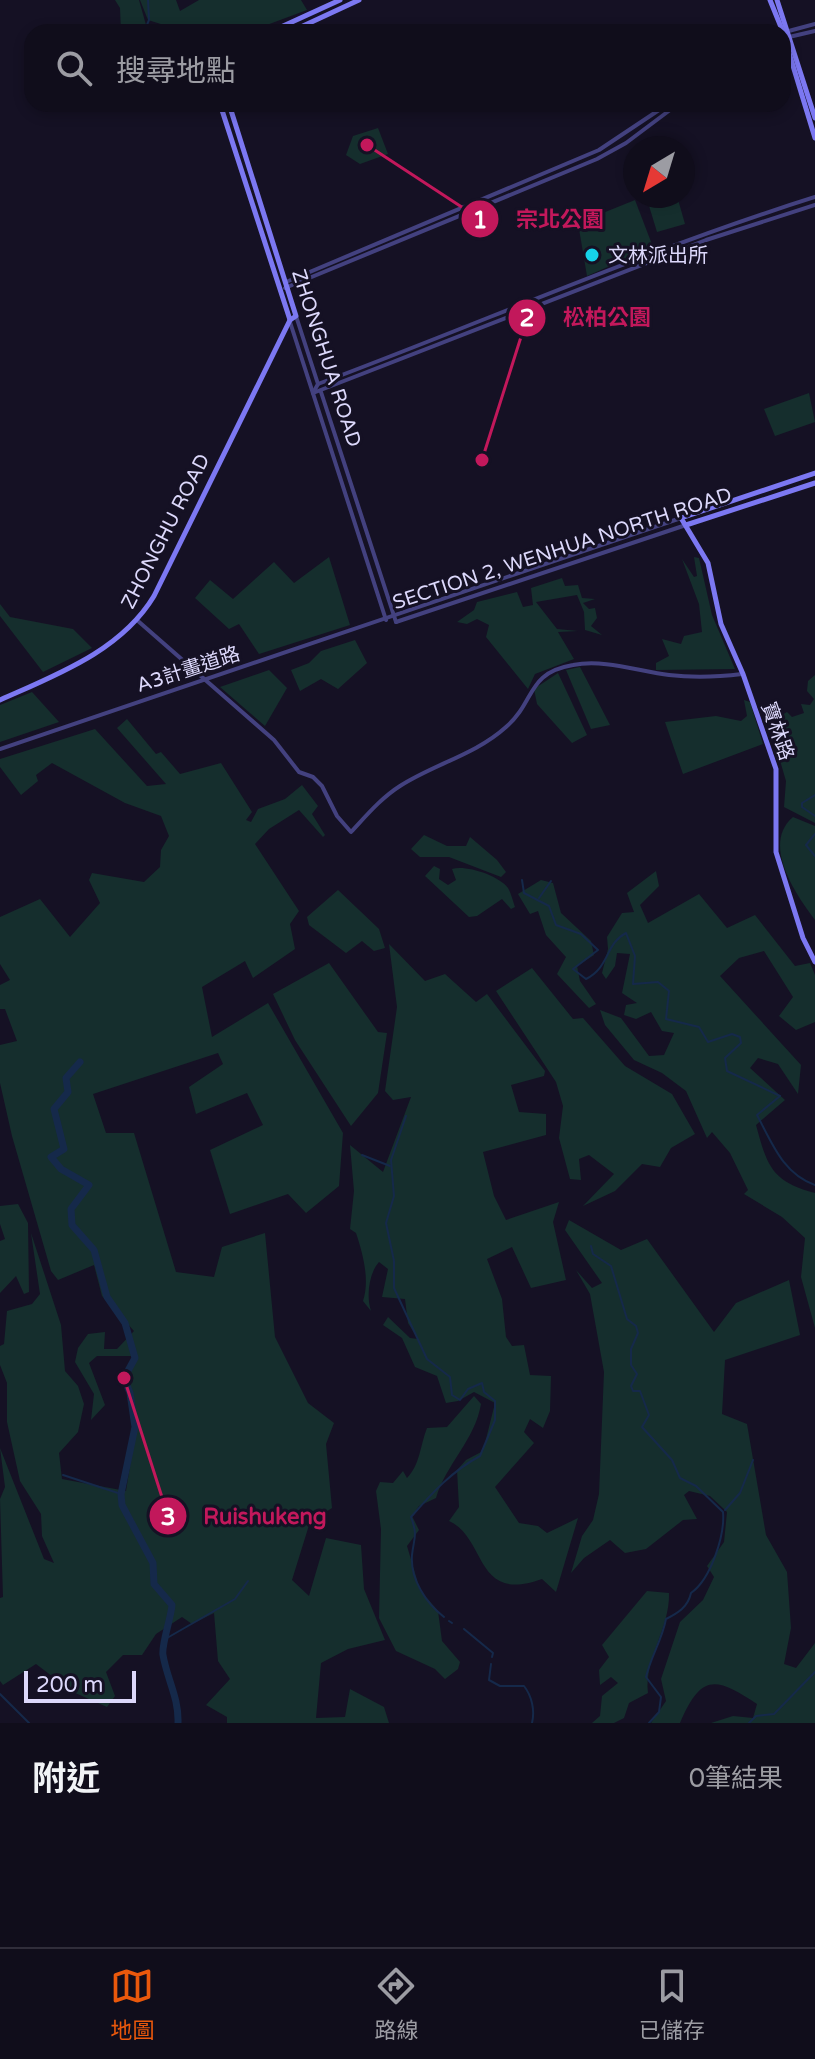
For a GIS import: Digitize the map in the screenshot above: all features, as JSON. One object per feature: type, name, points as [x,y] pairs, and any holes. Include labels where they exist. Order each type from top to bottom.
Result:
[{"type":"main road","points":[[288,24],[340,0]]},
{"type":"main road","points":[[307,24],[359,0]]},
{"type":"main road","points":[[770,0],[781,24]]},
{"type":"main road","points":[[777,0],[783,24]]},
{"type":"main road","points":[[791,49],[815,118]]},
{"type":"main road","points":[[791,53],[815,138]]},
{"type":"main road","name":"ZHONGHUA ROAD","points":[[223,112],[278,289],[293,318]]},
{"type":"main road","name":"ZHONGHUA ROAD","points":[[232,112],[286,285],[293,318]]},
{"type":"main road","name":"ZHONGHU ROAD","points":[[0,700],[105,647],[138,621],[154,596],[293,318]]},
{"type":"main road","name":"SECTION 2, WENHUA NORTH ROAD","points":[[681,518],[815,473]]},
{"type":"main road","name":"SECTION 2, WENHUA NORTH ROAD","points":[[686,525],[815,483]]},
{"type":"main road","name":"寶林路","points":[[681,518],[708,563],[717,613],[743,674],[776,769],[778,798],[774,839],[778,860],[803,938],[815,962]]},
{"type":"street","points":[[791,33],[815,24]]},
{"type":"street","points":[[791,34],[815,31]]},
{"type":"street","points":[[278,289],[599,150],[629,134],[658,112]]},
{"type":"street","points":[[286,285],[597,159],[626,143],[667,112]]},
{"type":"street","points":[[313,393],[318,384],[641,260],[703,232],[815,197]]},
{"type":"street","points":[[313,393],[706,240],[815,205]]},
{"type":"street","name":"ZHONGHUA ROAD","points":[[293,318],[321,392],[396,622]]},
{"type":"street","name":"ZHONGHUA ROAD","points":[[293,318],[313,393],[386,620]]},
{"type":"street","name":"SECTION 2, WENHUA NORTH ROAD","points":[[386,620],[393,613],[681,518]]},
{"type":"street","name":"SECTION 2, WENHUA NORTH ROAD","points":[[386,620],[396,622],[686,525]]},
{"type":"street","name":"A3計畫道路","points":[[0,749],[386,620]]},
{"type":"street","points":[[138,621],[274,740],[299,772],[313,777],[322,786],[337,816],[351,832],[400,786],[447,765],[502,731],[526,707],[537,680],[546,672],[575,664],[619,666],[672,675],[743,674]]},
{"type":"green space","points":[[115,0],[139,0],[146,24],[121,24],[120,8]]},
{"type":"green space","points":[[140,0],[176,0],[180,11],[199,0],[301,0],[307,10],[269,24],[161,24],[148,20]]},
{"type":"green space","points":[[378,128],[388,154],[360,164],[346,155],[353,136]]},
{"type":"green space","points":[[623,205],[623,208],[638,208],[653,247],[587,276],[578,223]]},
{"type":"green space","points":[[650,208],[680,208],[685,224],[657,232]]},
{"type":"green space","points":[[809,393],[815,422],[775,436],[764,409]]},
{"type":"green space","points":[[329,557],[350,625],[259,654],[239,624],[229,629],[195,598],[210,580],[233,599],[274,562],[294,583]]},
{"type":"green space","points":[[694,557],[699,558],[712,615],[735,669],[656,670],[656,663],[669,656],[662,639],[681,644],[684,636],[702,632],[699,604],[682,559],[694,577],[697,576]]},
{"type":"green space","points":[[562,578],[565,586],[578,585],[582,598],[595,599],[583,603],[589,609],[595,608],[597,618],[591,626],[602,635],[585,630],[584,612],[577,595],[536,602],[557,629],[578,631],[558,632],[574,659],[535,674],[528,689],[486,637],[489,625],[477,619],[467,624],[457,622],[474,610],[477,602],[517,592],[523,607],[533,605],[531,588]]},
{"type":"green space","points":[[0,604],[10,617],[73,629],[92,648],[43,672],[0,616]]},
{"type":"green space","points":[[355,640],[367,663],[338,689],[321,679],[300,691],[291,670],[309,663],[321,651]]},
{"type":"green space","points":[[580,667],[610,725],[591,729],[566,670]]},
{"type":"green space","points":[[269,670],[287,688],[265,726],[220,687]]},
{"type":"green space","points":[[558,673],[587,735],[572,743],[537,704],[534,689]]},
{"type":"green space","points":[[815,675],[815,823],[784,807],[786,781],[769,723],[787,712],[792,717],[804,713],[801,704],[810,705],[814,699],[807,691],[808,681]]},
{"type":"green space","points":[[32,692],[59,722],[0,742],[0,705]]},
{"type":"green space","points":[[744,700],[750,702],[763,744],[683,774],[665,722],[716,716],[741,721],[747,716]]},
{"type":"green space","points":[[127,719],[156,754],[161,752],[180,774],[221,763],[252,812],[246,820],[251,822],[258,809],[285,799],[302,785],[318,806],[312,814],[325,835],[323,837],[299,810],[269,829],[255,844],[299,911],[290,924],[295,949],[253,978],[245,961],[202,987],[212,1037],[268,1003],[343,1133],[339,1186],[306,1213],[288,1194],[230,1214],[210,1150],[263,1125],[247,1093],[196,1114],[189,1087],[223,1064],[218,1053],[93,1094],[106,1133],[134,1133],[176,1272],[214,1277],[222,1247],[265,1233],[275,1337],[308,1403],[334,1423],[326,1444],[332,1508],[310,1522],[292,1580],[309,1596],[326,1538],[361,1545],[364,1589],[385,1640],[348,1649],[321,1663],[316,1718],[345,1717],[350,1689],[384,1707],[389,1723],[227,1723],[227,1717],[206,1705],[230,1679],[218,1661],[214,1613],[192,1624],[182,1617],[156,1634],[142,1655],[123,1655],[106,1672],[115,1696],[107,1707],[73,1692],[36,1664],[3,1685],[0,1681],[0,1598],[3,1597],[0,1499],[5,1487],[0,1448],[44,1559],[54,1563],[42,1536],[41,1514],[20,1481],[7,1422],[7,1383],[0,1365],[0,1346],[4,1344],[7,1311],[32,1304],[40,1294],[31,1233],[61,1325],[65,1371],[78,1386],[84,1404],[78,1432],[59,1453],[62,1479],[126,1491],[134,1440],[125,1379],[137,1356],[97,1356],[89,1363],[105,1405],[91,1420],[94,1394],[75,1362],[78,1348],[88,1334],[105,1332],[104,1349],[117,1349],[134,1331],[102,1296],[94,1265],[58,1280],[51,1271],[0,1083],[0,1045],[17,1041],[5,1009],[0,1009],[0,985],[10,980],[0,964],[0,917],[40,899],[70,937],[100,903],[89,880],[92,873],[144,882],[160,867],[161,850],[169,836],[161,816],[125,803],[52,763],[36,775],[38,781],[21,795],[0,767],[0,759],[95,729],[147,786],[166,784],[117,728]]},
{"type":"green space","points":[[793,817],[815,826],[815,920],[791,884],[781,855],[780,841],[784,828]]},
{"type":"green space","points":[[424,835],[447,846],[466,846],[470,837],[506,872],[501,877],[449,857],[420,857],[411,849]]},
{"type":"green space","points":[[434,866],[440,869],[439,879],[448,885],[456,880],[452,869],[465,868],[490,875],[508,888],[515,907],[511,909],[502,899],[477,916],[469,917],[425,876]]},
{"type":"green space","points":[[656,871],[659,886],[640,905],[648,923],[699,894],[727,928],[755,915],[795,966],[810,963],[815,975],[815,1022],[796,1030],[779,1016],[793,997],[764,951],[739,958],[720,976],[801,1065],[798,1094],[778,1064],[758,1058],[750,1068],[785,1100],[756,1125],[768,1162],[789,1184],[815,1193],[815,1328],[801,1277],[805,1238],[782,1217],[744,1194],[748,1190],[730,1153],[712,1132],[707,1138],[686,1091],[662,1073],[634,1060],[605,1025],[600,1010],[621,1018],[649,1056],[664,1055],[674,1033],[662,1031],[651,1012],[636,1019],[624,1015],[626,1005],[637,1003],[622,993],[630,954],[617,953],[615,966],[606,979],[602,973],[608,949],[607,937],[622,913],[634,912],[627,893]]},
{"type":"green space","points":[[541,880],[553,883],[561,913],[591,941],[594,955],[577,966],[580,981],[596,1004],[589,1008],[557,974],[566,957],[546,935],[538,911],[530,914],[518,894]]},
{"type":"green space","points":[[338,890],[379,929],[385,948],[374,951],[362,941],[346,953],[309,925],[307,917]]},
{"type":"green space","points":[[389,944],[425,981],[445,974],[476,1002],[487,994],[545,1071],[544,1076],[511,1085],[519,1112],[546,1114],[546,1135],[483,1152],[494,1196],[506,1220],[559,1202],[553,1222],[566,1280],[531,1288],[512,1247],[487,1259],[502,1299],[506,1337],[512,1346],[524,1345],[530,1375],[551,1376],[550,1411],[543,1428],[530,1419],[524,1432],[534,1443],[495,1487],[519,1523],[538,1526],[547,1533],[578,1518],[556,1592],[542,1579],[520,1584],[504,1583],[493,1576],[461,1529],[449,1521],[459,1507],[457,1470],[466,1460],[483,1451],[495,1403],[474,1392],[458,1401],[446,1403],[437,1376],[415,1367],[402,1338],[383,1325],[388,1317],[410,1338],[418,1339],[408,1323],[405,1299],[382,1297],[388,1269],[379,1262],[369,1285],[371,1311],[363,1301],[365,1267],[356,1233],[350,1229],[354,1191],[350,1145],[383,1172],[411,1097],[393,1100],[385,1091],[397,1007]]},
{"type":"green space","points":[[329,963],[378,1032],[387,1033],[378,1093],[351,1126],[295,1040],[273,994]]},
{"type":"green space","points":[[532,968],[573,1019],[583,1018],[625,1066],[672,1094],[695,1134],[671,1148],[660,1167],[642,1164],[615,1191],[583,1206],[614,1174],[589,1155],[579,1159],[581,1180],[570,1179],[559,1138],[563,1106],[556,1082],[496,991]]},
{"type":"green space","points":[[18,1204],[28,1223],[29,1292],[24,1294],[16,1276],[0,1293],[0,1241],[5,1239],[0,1224],[0,1206]]},
{"type":"green space","points":[[569,1220],[621,1250],[647,1239],[714,1332],[736,1303],[789,1280],[800,1335],[725,1360],[722,1414],[747,1424],[766,1535],[787,1572],[791,1628],[784,1664],[796,1668],[815,1643],[815,1723],[711,1723],[733,1716],[753,1718],[757,1704],[730,1688],[711,1685],[695,1695],[680,1723],[651,1723],[666,1701],[661,1679],[680,1622],[703,1600],[714,1577],[707,1566],[724,1542],[727,1512],[710,1496],[689,1491],[684,1495],[697,1519],[683,1520],[646,1549],[625,1553],[610,1540],[584,1558],[571,1573],[582,1536],[593,1520],[599,1494],[604,1372],[590,1294],[576,1270],[592,1288],[602,1283],[565,1230]]},
{"type":"green space","points":[[474,1396],[481,1404],[473,1429],[446,1474],[436,1498],[419,1506],[412,1516],[419,1530],[407,1546],[420,1590],[438,1611],[442,1641],[460,1662],[458,1669],[445,1679],[435,1669],[396,1651],[379,1618],[381,1529],[376,1491],[380,1482],[393,1483],[403,1471],[407,1478],[417,1461],[427,1428],[447,1427]]},
{"type":"green space","points":[[647,1591],[669,1593],[666,1619],[650,1668],[648,1693],[629,1703],[624,1718],[614,1723],[592,1723],[600,1716],[602,1696],[618,1683],[611,1677],[600,1685],[599,1670],[609,1657],[602,1645]]},
{"type":"waterway","points":[[147,24],[148,0]]},
{"type":"waterway","points":[[815,795],[802,803],[802,807],[815,816]]},
{"type":"waterway","points":[[815,834],[806,845],[815,856]]},
{"type":"waterway","points":[[522,880],[524,893],[549,906],[556,925],[581,934],[598,950],[573,969],[586,979],[594,974],[614,943],[626,933],[635,956],[633,984],[658,982],[669,991],[666,1019],[699,1027],[708,1042],[732,1034],[740,1037],[741,1043],[725,1058],[727,1071],[780,1096],[757,1115],[787,1165],[815,1185]]},
{"type":"waterway","points":[[539,898],[551,881]]},
{"type":"waterway","points":[[80,1062],[66,1078],[68,1092],[54,1109],[64,1149],[51,1157],[61,1169],[89,1185],[71,1209],[72,1225],[94,1250],[107,1297],[125,1323],[135,1358],[124,1378],[130,1393],[135,1427],[121,1494],[122,1505],[153,1563],[154,1584],[172,1605],[163,1651],[177,1705],[178,1723]]},
{"type":"waterway","points":[[406,1116],[391,1160],[394,1196],[386,1223],[394,1261],[394,1288],[427,1359],[450,1377],[452,1395],[460,1400],[468,1389],[482,1383],[484,1392],[495,1401],[495,1420],[480,1456],[451,1476],[411,1517],[415,1533],[412,1564],[416,1581],[425,1598],[444,1617]]},
{"type":"waterway","points":[[362,1155],[390,1166]]},
{"type":"waterway","points":[[591,1246],[593,1254],[611,1266],[627,1319],[636,1326],[638,1333],[631,1349],[631,1365],[637,1374],[631,1386],[633,1391],[640,1391],[649,1415],[642,1427],[672,1460],[680,1478],[696,1486],[723,1512],[719,1544],[705,1578],[691,1593],[685,1606],[666,1619],[646,1677],[661,1697],[659,1712],[649,1723]]},
{"type":"waterway","points":[[725,1510],[740,1493],[753,1460]]},
{"type":"waterway","points":[[63,1475],[121,1494]]},
{"type":"waterway","points":[[167,1638],[235,1599],[248,1581]]},
{"type":"waterway","points":[[464,1629],[493,1653],[492,1657]]},
{"type":"waterway","points":[[491,1664],[489,1680],[500,1686],[524,1686],[527,1690],[532,1704],[532,1723]]},
{"type":"waterway","points":[[749,1723],[756,1716],[774,1714],[815,1672]]},
{"type":"waterway","points":[[0,1694],[29,1723]]},
{"type":"place","name":"宗北公園","points":[[367,145]]},
{"type":"place","name":"文林派出所","points":[[592,255]]},
{"type":"place","name":"松柏公園","points":[[482,460]]},
{"type":"place","name":"Ruishukeng","points":[[124,1378]]}]
